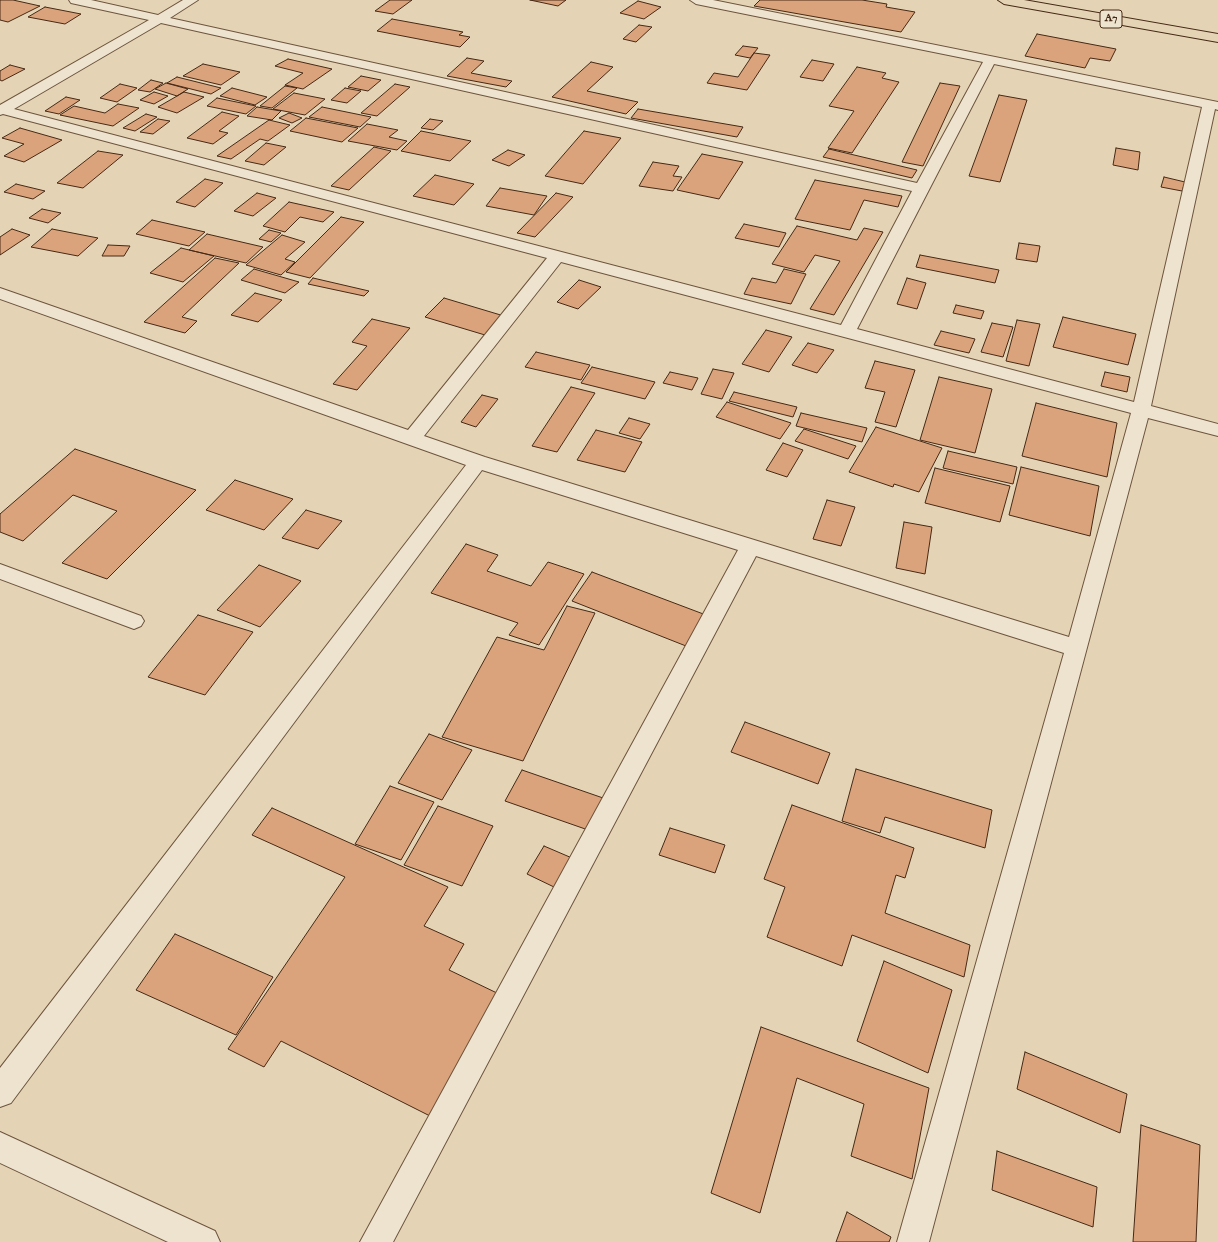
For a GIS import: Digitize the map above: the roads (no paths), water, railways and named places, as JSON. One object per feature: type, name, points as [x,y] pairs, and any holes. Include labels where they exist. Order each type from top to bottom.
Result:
[{"type":"highway","name":"A7","points":[[1004,0],[1218,38]]},
{"type":"street","points":[[75,0],[921,188]]},
{"type":"street","points":[[2,110],[192,0]]},
{"type":"street","points":[[696,0],[1213,105],[1141,410],[913,1242]]},
{"type":"street","points":[[846,332],[990,60]]},
{"type":"street","points":[[2,110],[1218,430]]},
{"type":"street","points":[[411,439],[557,257]]},
{"type":"street","points":[[0,293],[478,462],[1077,648]]},
{"type":"street","points":[[0,1092],[478,462]]},
{"type":"street","points":[[376,1242],[750,547]]},
{"type":"street","points":[[0,1147],[204,1242]]},
{"type":"lane","points":[[1,572],[134,621]]}]
